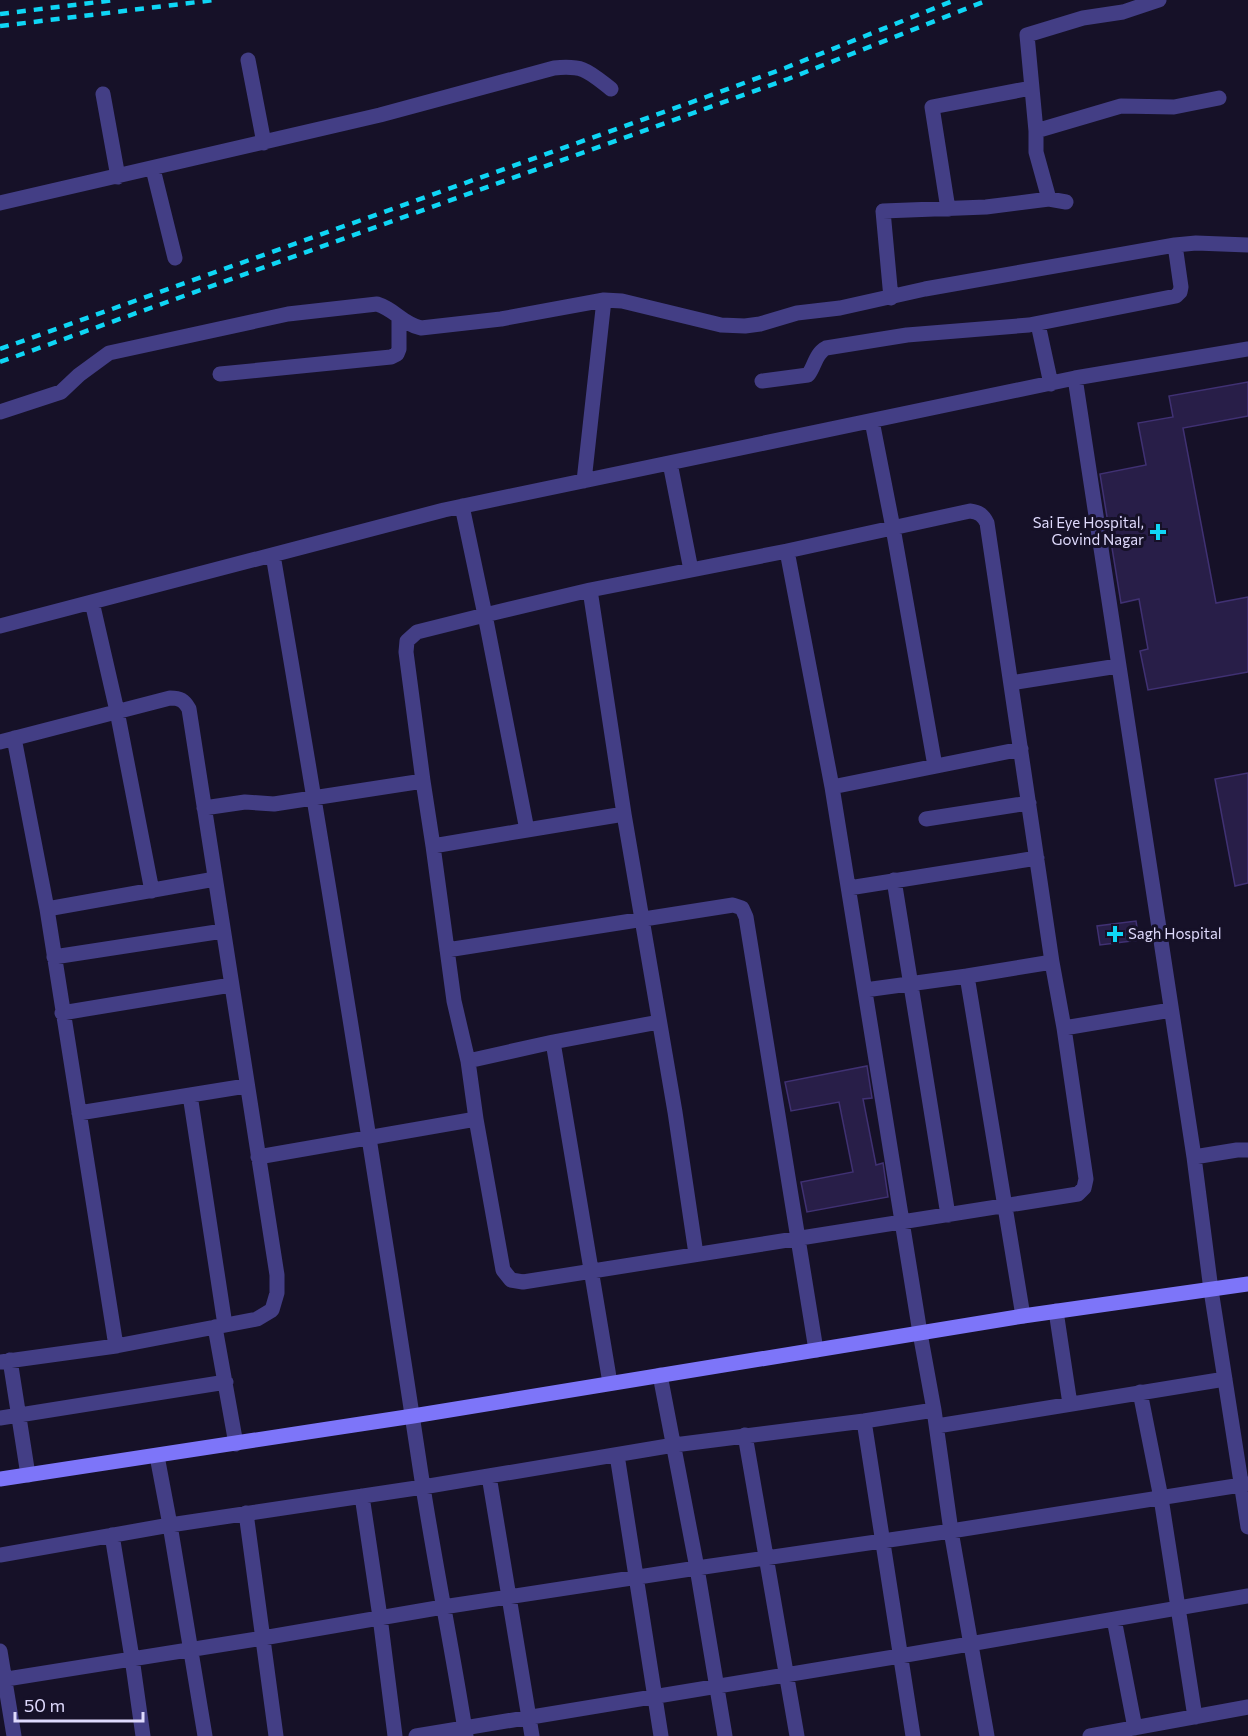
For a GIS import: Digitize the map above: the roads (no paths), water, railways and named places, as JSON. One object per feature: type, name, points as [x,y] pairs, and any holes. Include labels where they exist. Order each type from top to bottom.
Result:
[{"type":"street","points":[[1049,199],[1036,152],[1027,35],[1083,18],[1123,12],[1159,0]]},
{"type":"street","points":[[248,60],[264,143]]},
{"type":"street","points":[[0,203],[380,116],[554,68],[571,66],[586,69],[610,89]]},
{"type":"street","points":[[948,209],[932,107],[1031,88]]},
{"type":"street","points":[[103,94],[118,177]]},
{"type":"street","points":[[1036,131],[1121,106],[1174,106],[1219,98]]},
{"type":"street","points":[[153,169],[175,258]]},
{"type":"street","points":[[891,298],[883,211],[986,207],[1049,199],[1066,202]]},
{"type":"street","points":[[0,412],[61,392],[78,375],[109,353],[288,314],[377,304],[387,307],[409,325],[421,328],[501,319],[604,300],[622,301],[732,327],[760,324],[797,313],[840,308],[925,289],[1175,245],[1196,243],[1248,245]]},
{"type":"street","points":[[762,381],[808,375],[820,351],[826,348],[907,335],[1038,324],[1176,296],[1181,287],[1175,245]]},
{"type":"street","points":[[584,481],[604,300]]},
{"type":"street","points":[[220,374],[391,357],[397,354],[399,349],[399,318]]},
{"type":"street","points":[[1038,324],[1051,384]]},
{"type":"street","points":[[0,626],[462,506],[1075,378],[1248,349]]},
{"type":"street","points":[[1075,378],[1194,1157],[1211,1290],[1245,1485],[1248,1527]]},
{"type":"street","points":[[872,422],[893,528],[934,766]]},
{"type":"street","points":[[670,463],[691,570]]},
{"type":"street","points":[[462,506],[486,615],[527,830]]},
{"type":"street","points":[[970,511],[978,512],[987,523],[1052,962],[1064,1028],[1086,1179],[1084,1188],[1078,1194],[1005,1206],[523,1282],[512,1280],[503,1270],[468,1061],[454,1001],[406,652],[407,641],[417,632],[590,590],[787,551],[970,511]]},
{"type":"street","points":[[787,551],[832,787],[937,1426],[951,1531],[987,1736]]},
{"type":"street","points":[[273,555],[315,799],[423,1487],[465,1732]]},
{"type":"street","points":[[590,590],[696,1254]]},
{"type":"street","points":[[92,602],[117,711],[152,891]]},
{"type":"street","points":[[1011,683],[1118,666]]},
{"type":"street","points":[[28,1475],[19,1415],[5,1361],[116,1346],[257,1319],[272,1310],[278,1293],[189,709],[185,702],[178,698],[117,711],[7,740],[47,909],[116,1346]]},
{"type":"street","points":[[832,787],[1021,749]]},
{"type":"street","points":[[204,808],[245,802],[274,804],[315,799],[423,781]]},
{"type":"street","points":[[926,819],[1029,802]]},
{"type":"street","points":[[433,846],[624,814]]},
{"type":"street","points":[[849,888],[1037,858]]},
{"type":"street","points":[[47,909],[215,879]]},
{"type":"street","points":[[894,880],[948,1215]]},
{"type":"street","points":[[447,950],[642,918],[733,905],[741,908],[746,917],[816,1350]]},
{"type":"street","points":[[54,957],[223,932]]},
{"type":"street","points":[[865,990],[1052,962]]},
{"type":"street","points":[[967,976],[1023,1316]]},
{"type":"street","points":[[62,1013],[231,985]]},
{"type":"street","points":[[1064,1028],[1171,1010]]},
{"type":"street","points":[[468,1061],[659,1022]]},
{"type":"street","points":[[553,1042],[610,1383]]},
{"type":"street","points":[[79,1113],[246,1086]]},
{"type":"street","points":[[190,1095],[226,1382],[236,1444]]},
{"type":"street","points":[[258,1157],[476,1119]]},
{"type":"street","points":[[1194,1157],[1248,1150]]},
{"type":"street","points":[[0,1479],[413,1416],[1023,1316],[1248,1284]]},
{"type":"street","points":[[1056,1311],[1070,1404]]},
{"type":"street","points":[[660,1375],[697,1568],[725,1736]]},
{"type":"street","points":[[937,1426],[1225,1379]]},
{"type":"street","points":[[0,1418],[226,1382]]},
{"type":"street","points":[[1140,1392],[1161,1498],[1196,1717]]},
{"type":"street","points":[[0,1555],[170,1524],[423,1487],[674,1445],[934,1410]]},
{"type":"street","points":[[864,1421],[913,1736]]},
{"type":"street","points":[[745,1435],[797,1736]]},
{"type":"street","points":[[617,1455],[661,1736]]},
{"type":"street","points":[[157,1456],[205,1736]]},
{"type":"street","points":[[489,1476],[532,1736]]},
{"type":"street","points":[[2,1679],[443,1607],[1245,1485]]},
{"type":"street","points":[[362,1496],[395,1736]]},
{"type":"street","points":[[246,1513],[276,1736]]},
{"type":"street","points":[[112,1534],[143,1736]]},
{"type":"street","points":[[416,1736],[465,1732],[530,1718],[1248,1596]]},
{"type":"street","points":[[1114,1619],[1135,1728]]},
{"type":"street","points":[[0,1651],[2,1679],[14,1736]]},
{"type":"street","points":[[1090,1736],[1248,1707]]},
{"type":"railway","points":[[0,14],[115,0]]},
{"type":"railway","points":[[0,26],[214,0]]},
{"type":"railway","points":[[0,349],[706,97],[955,0]]},
{"type":"railway","points":[[0,362],[788,79],[988,0]]},
{"type":"place","name":"Sai Eye Hospital, Govind Nagar","points":[[1158,532]]},
{"type":"place","name":"Sagh Hospital","points":[[1115,934]]}]
